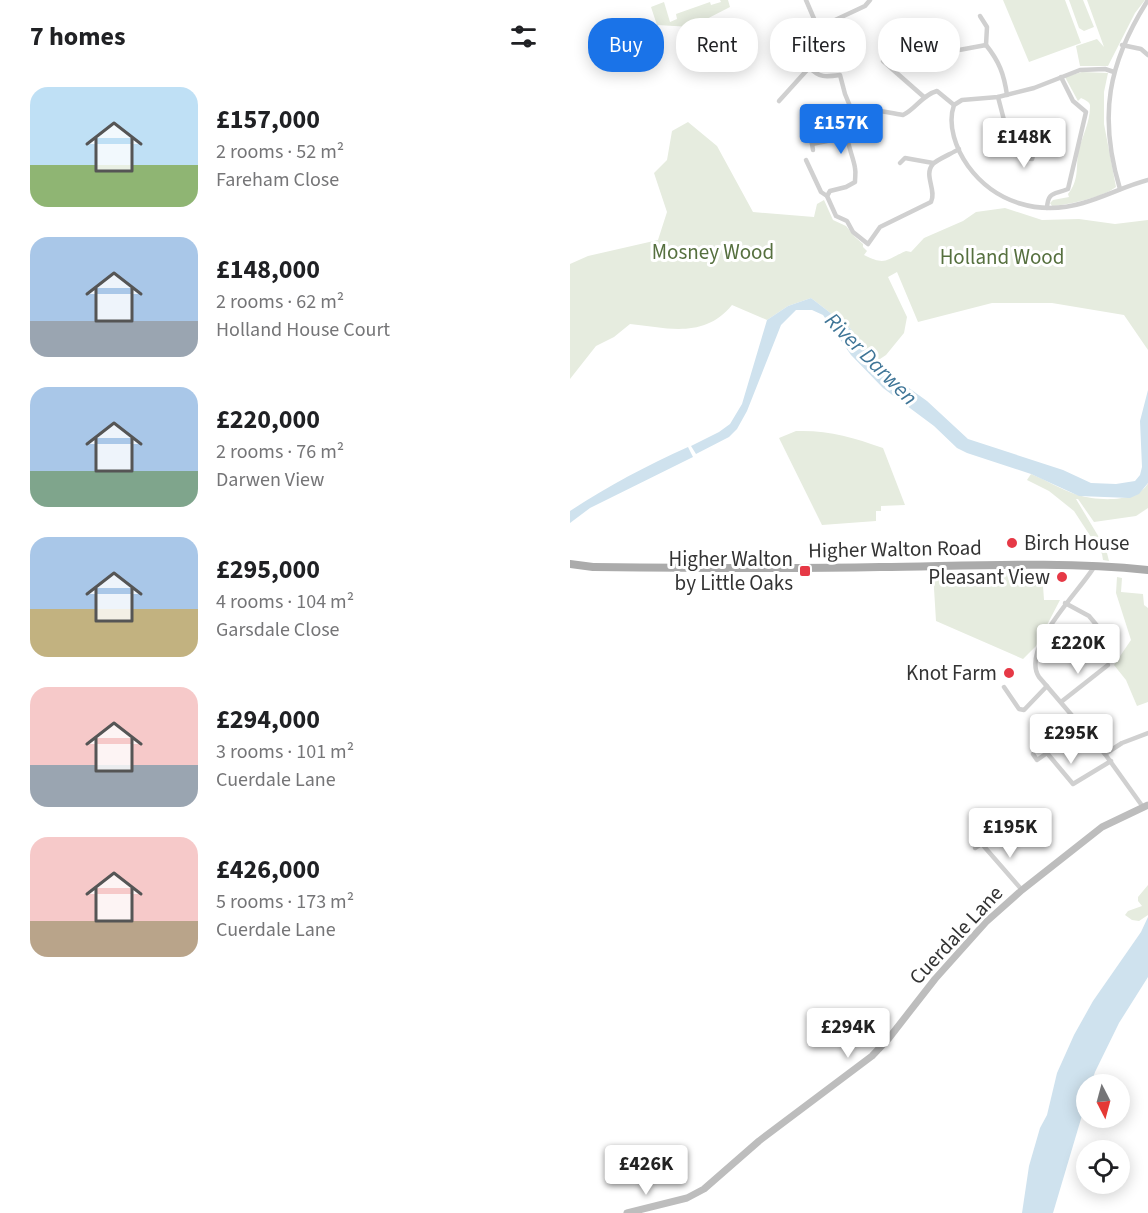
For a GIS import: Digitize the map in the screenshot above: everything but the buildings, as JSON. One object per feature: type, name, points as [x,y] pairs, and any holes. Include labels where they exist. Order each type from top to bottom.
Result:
[{"type":"main road","name":"Higher Walton Road","points":[[570,564],[593,567],[1094,567],[1148,570]]},
{"type":"main road","name":"Cuerdale Lane","points":[[627,1213],[687,1198],[704,1189],[759,1141],[850,1073],[889,1038],[935,979],[986,922],[1022,890],[1101,827],[1145,806]]},
{"type":"street","points":[[806,0],[814,18]]},
{"type":"street","points":[[839,18],[865,6],[870,0]]},
{"type":"street","points":[[1120,189],[1114,167],[1108,124],[1114,72],[1122,45],[1148,0]]},
{"type":"street","points":[[980,16],[987,27],[986,45],[997,58],[1002,69],[1007,95]]},
{"type":"street","points":[[960,50],[986,45]]},
{"type":"street","points":[[1122,45],[1141,49],[1148,55]]},
{"type":"street","points":[[954,105],[962,100],[998,97],[1034,88],[1085,69],[1105,69],[1114,72]]},
{"type":"street","points":[[779,101],[805,72]]},
{"type":"street","points":[[814,72],[822,77],[840,75],[844,94],[852,111]]},
{"type":"street","points":[[896,72],[924,97]]},
{"type":"street","points":[[1047,208],[1048,199],[1053,193],[1068,189],[1086,112],[1073,101],[1060,77]]},
{"type":"street","points":[[827,196],[830,191],[846,188],[855,182],[856,170],[847,137],[846,119],[852,111],[861,109],[903,115],[924,97],[937,91],[954,105]]},
{"type":"street","points":[[998,97],[1004,120],[1002,135],[1037,142],[1032,159],[1022,157],[1024,140]]},
{"type":"street","points":[[954,105],[952,124],[958,149],[974,174],[999,195],[1028,206],[1062,208],[1084,203],[1148,180]]},
{"type":"street","points":[[813,150],[812,141],[847,137]]},
{"type":"street","points":[[806,160],[821,192],[827,196],[836,216],[847,221],[853,232],[867,244],[880,227],[931,202],[933,191],[929,173],[933,163],[958,149]]},
{"type":"street","points":[[900,163],[905,158],[933,163]]},
{"type":"street","points":[[1094,567],[1057,614],[1034,659],[1035,672],[1111,761],[1145,806]]},
{"type":"street","points":[[1065,603],[1089,616],[1104,634]]},
{"type":"street","points":[[1092,634],[1099,628]]},
{"type":"street","points":[[1061,702],[1108,665]]},
{"type":"street","points":[[1004,687],[1019,709],[1024,710],[1047,686]]},
{"type":"street","points":[[1105,754],[1122,743],[1148,733]]},
{"type":"street","points":[[1033,754],[1037,760],[1047,753],[1073,784],[1111,761]]},
{"type":"street","points":[[975,848],[992,837]]},
{"type":"street","points":[[981,843],[1022,890]]},
{"type":"green space","points":[[720,0],[728,0],[730,7],[709,18],[677,18],[676,14],[710,2],[711,5],[721,2]]},
{"type":"green space","points":[[1003,0],[1065,0],[1081,43],[1029,62]]},
{"type":"green space","points":[[1069,0],[1083,0],[1094,27],[1084,31],[1079,28]]},
{"type":"green space","points":[[1087,0],[1145,0],[1135,13],[1108,66],[1080,66],[1076,46],[1097,39],[1104,47]]},
{"type":"green space","points":[[664,2],[670,22],[676,19],[676,26],[664,25],[664,18],[655,18],[651,7]]},
{"type":"green space","points":[[1082,72],[1108,73],[1104,92],[1104,124],[1116,187],[1085,200],[1052,206],[1050,203],[1053,200],[1069,197],[1068,194],[1075,179],[1078,153],[1089,119],[1090,104],[1081,98],[1078,101],[1065,77]]},
{"type":"green space","name":"Mosney Wood","points":[[688,122],[717,146],[753,212],[814,217],[817,204],[824,200],[833,220],[846,226],[863,244],[867,251],[864,255],[881,261],[906,251],[911,252],[924,238],[963,221],[976,212],[1005,208],[1042,220],[1079,219],[1115,224],[1148,220],[1148,350],[1124,315],[1052,303],[992,303],[918,322],[897,272],[888,277],[907,317],[904,333],[886,355],[874,363],[850,328],[811,298],[788,306],[767,320],[732,305],[710,323],[697,327],[672,329],[630,324],[614,337],[596,346],[570,379],[570,264],[588,256],[658,240],[667,212],[654,173],[667,160],[672,131]]},
{"type":"green space","points":[[796,431],[840,435],[883,448],[905,505],[881,506],[881,511],[876,511],[876,521],[822,525],[779,438]]},
{"type":"green space","points":[[1031,474],[1072,493],[1106,499],[1136,494],[1148,483],[1148,508],[1136,516],[1094,522],[1076,499],[1106,549],[1109,561],[1103,560],[1102,554],[1074,511],[1049,491],[1027,480]]},
{"type":"green space","points":[[1042,571],[1044,600],[1060,600],[1036,646],[1023,659],[936,621],[933,572]]},
{"type":"green space","points":[[1117,577],[1122,578],[1121,592],[1143,594],[1144,605],[1148,608],[1148,702],[1137,706],[1126,680],[1114,665],[1131,640],[1116,593]]},
{"type":"green space","points":[[1148,885],[1148,915],[1139,921],[1132,920],[1125,915],[1128,911],[1142,906],[1138,897]]},
{"type":"water","name":"River Darwen","points":[[811,298],[850,328],[874,363],[927,401],[968,439],[1063,470],[1091,483],[1116,484],[1135,481],[1140,475],[1142,467],[1140,421],[1148,390],[1148,483],[1139,494],[1130,498],[1079,496],[1031,474],[957,448],[934,426],[883,388],[851,355],[823,315],[812,310],[796,310],[781,325],[747,411],[737,429],[729,437],[696,454],[691,446],[730,424],[742,404],[767,320],[788,306]]},
{"type":"water","points":[[688,447],[693,457],[590,508],[570,523],[570,511],[657,461]]},
{"type":"water","points":[[1148,917],[1148,977],[1119,1023],[1094,1074],[1076,1074],[1076,1128],[1078,1128],[1053,1213],[1022,1213],[1029,1166],[1040,1128],[1047,1115],[1057,1073],[1093,1001],[1141,932]]},
{"type":"place","name":"Birch House","points":[[1012,543]]},
{"type":"place","name":"Higher Walton by Little Oaks","points":[[805,571]]},
{"type":"place","name":"Pleasant View","points":[[1062,577]]},
{"type":"place","name":"Knot Farm","points":[[1009,673]]},
{"type":"park label","name":"Holland Wood","points":[[1002,257]]}]
